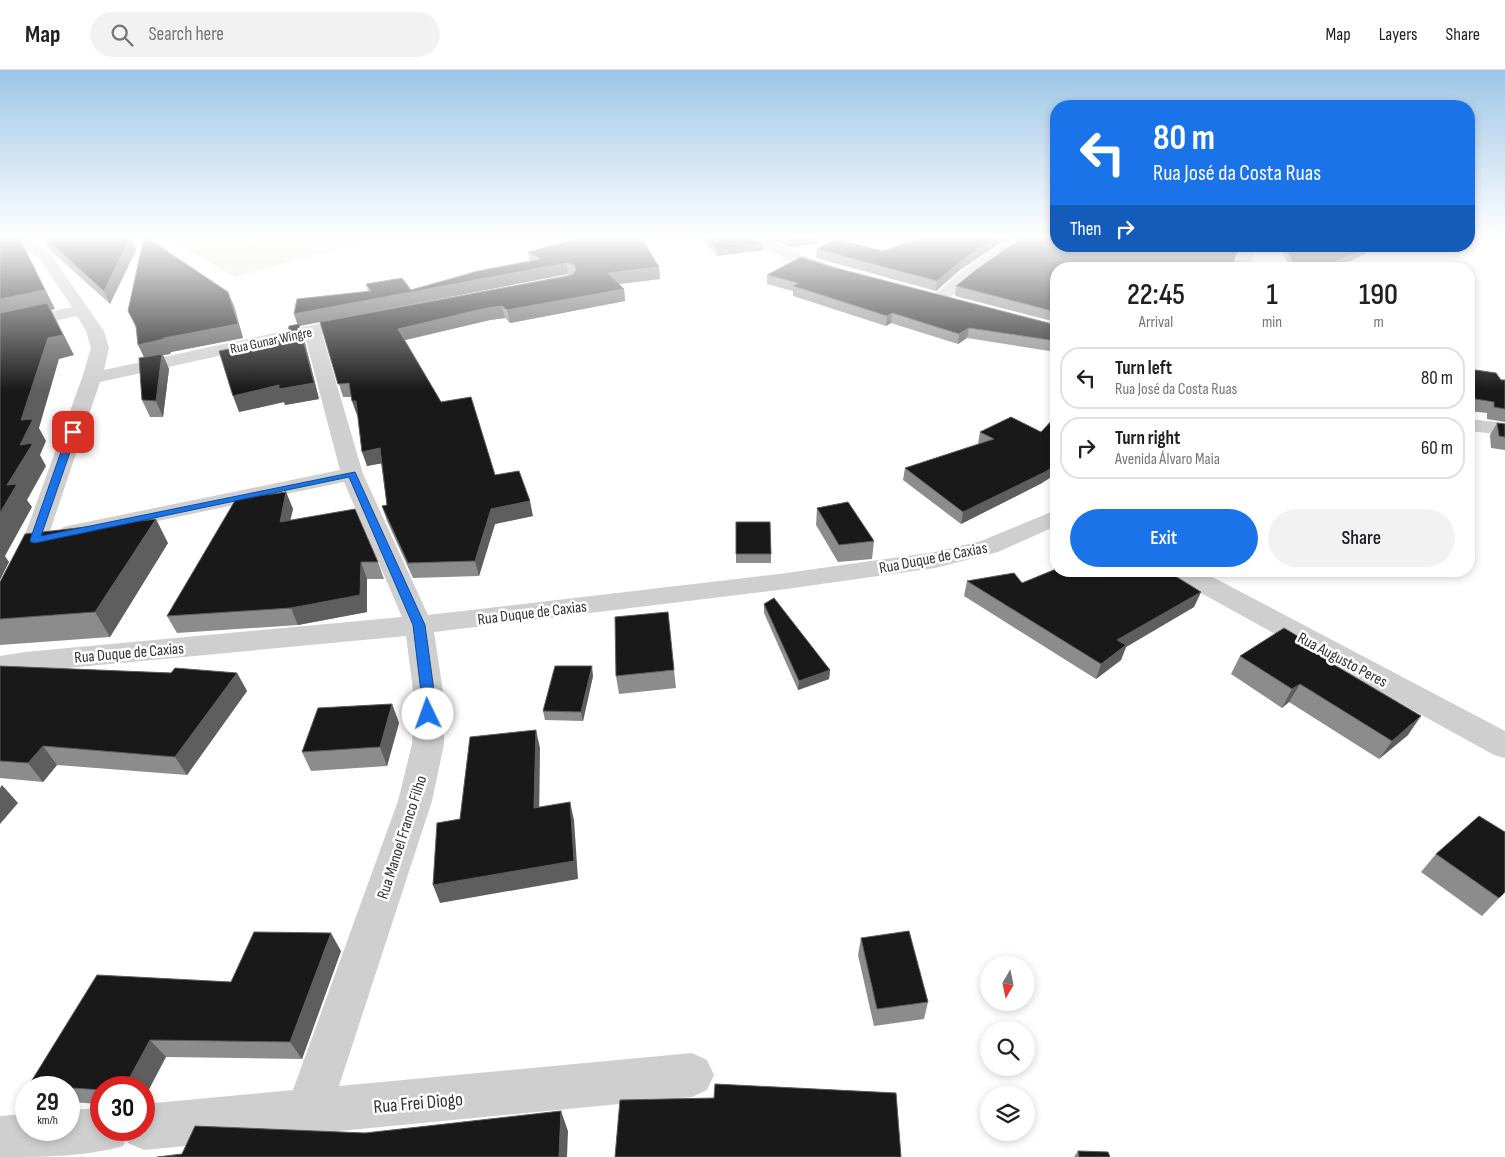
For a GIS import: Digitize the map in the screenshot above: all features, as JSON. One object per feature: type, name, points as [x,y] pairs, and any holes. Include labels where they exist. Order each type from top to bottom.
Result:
[{"type":"street","points":[[0,611],[35,540],[92,378],[100,348],[94,331],[67,288]]},
{"type":"street","points":[[940,298],[952,288]]},
{"type":"street","points":[[921,294],[958,303]]},
{"type":"street","points":[[0,328],[82,310]]},
{"type":"street","name":"Rua Gunar Wingre","points":[[92,378],[340,325]]},
{"type":"street","name":"Rua Manoel Franco Filho","points":[[308,1112],[418,791],[428,744],[429,707],[419,625],[352,474],[312,330]]},
{"type":"street","points":[[1475,426],[1505,429]]},
{"type":"street","points":[[35,540],[352,474]]},
{"type":"street","name":"Rua Duque de Caxias","points":[[0,666],[25,662],[419,625],[779,582],[935,560],[989,547],[1050,520]]},
{"type":"street","name":"Rua Augusto Peres","points":[[1192,577],[1505,746]]},
{"type":"street","name":"Rua Frei Diogo","points":[[155,1126],[692,1075]]},
{"type":"street","points":[[0,1139],[90,1131]]},
{"type":"building","points":[[0,288],[44,288],[45,290],[0,299]]},
{"type":"building","points":[[133,288],[222,288],[228,292],[238,324],[164,338],[138,345],[136,326],[128,311]]},
{"type":"building","points":[[369,288],[409,288],[411,290],[434,288],[294,314],[297,299],[371,291]]},
{"type":"building","points":[[504,288],[624,289],[507,310],[502,306],[487,308],[398,329],[441,402],[471,397],[495,475],[519,471],[530,501],[491,509],[475,561],[408,563],[382,506],[387,505],[380,448],[362,452],[356,401],[352,401],[349,383],[338,384],[320,322]]},
{"type":"building","points":[[798,288],[912,288],[1050,323],[1050,340],[969,328],[959,334],[892,313],[887,316]]},
{"type":"building","points":[[963,288],[1050,288],[1050,310]]},
{"type":"building","points":[[47,303],[63,335],[48,338],[21,420],[33,419],[20,445],[33,443],[7,485],[17,484],[0,513],[0,313]]},
{"type":"building","points":[[299,324],[314,383],[279,389],[279,385],[233,396],[219,351],[287,337],[289,326]]},
{"type":"building","points":[[162,354],[156,401],[142,400],[139,358]]},
{"type":"building","points":[[1475,370],[1496,373],[1501,380],[1505,380],[1505,409],[1494,407],[1494,402],[1475,399]]},
{"type":"building","points":[[1011,417],[1041,432],[1050,422],[1050,469],[963,512],[905,468],[994,439],[980,432]]},
{"type":"building","points":[[1497,423],[1505,424],[1505,437],[1499,436]]},
{"type":"building","points":[[286,492],[280,522],[355,509],[378,562],[361,562],[360,595],[291,608],[167,616],[236,499]]},
{"type":"building","points":[[848,502],[874,541],[839,545],[817,508]]},
{"type":"building","points":[[156,519],[95,612],[0,619],[0,582],[25,534]]},
{"type":"building","points":[[736,522],[770,522],[771,554],[736,554]]},
{"type":"building","points":[[1050,571],[1050,577],[1177,577],[1201,592],[1117,640],[1126,645],[1101,664],[967,581],[1014,573],[1022,583]]},
{"type":"building","points":[[774,598],[830,670],[799,681],[764,604]]},
{"type":"building","points":[[668,612],[674,670],[616,676],[615,617]]},
{"type":"building","points":[[1284,628],[1337,660],[1331,663],[1421,716],[1392,741],[1300,684],[1292,689],[1240,656]]},
{"type":"building","points":[[0,666],[171,673],[175,668],[237,673],[175,757],[43,746],[28,763],[0,761]]},
{"type":"building","points":[[555,666],[592,666],[581,712],[543,711]]},
{"type":"building","points":[[392,704],[380,747],[302,752],[318,708]]},
{"type":"building","points":[[536,730],[534,808],[570,802],[574,861],[433,885],[437,823],[460,819],[470,737]]},
{"type":"building","points":[[1479,816],[1505,832],[1505,892],[1499,898],[1436,854]]},
{"type":"building","points":[[909,931],[928,1002],[877,1009],[861,938]]},
{"type":"building","points":[[254,932],[331,933],[290,1042],[150,1040],[130,1076],[90,1076],[90,1089],[80,1089],[80,1076],[35,1076],[97,975],[231,982]]},
{"type":"building","points":[[715,1084],[896,1093],[901,1157],[615,1157],[620,1100],[714,1098]]},
{"type":"building","points":[[561,1111],[559,1157],[157,1157],[182,1154],[195,1126],[365,1133]]},
{"type":"building","points":[[1078,1151],[1108,1152],[1110,1157],[1079,1157]]},
{"type":"route","points":[[73,432],[35,540],[352,474],[419,625],[429,698],[428,714]]}]
